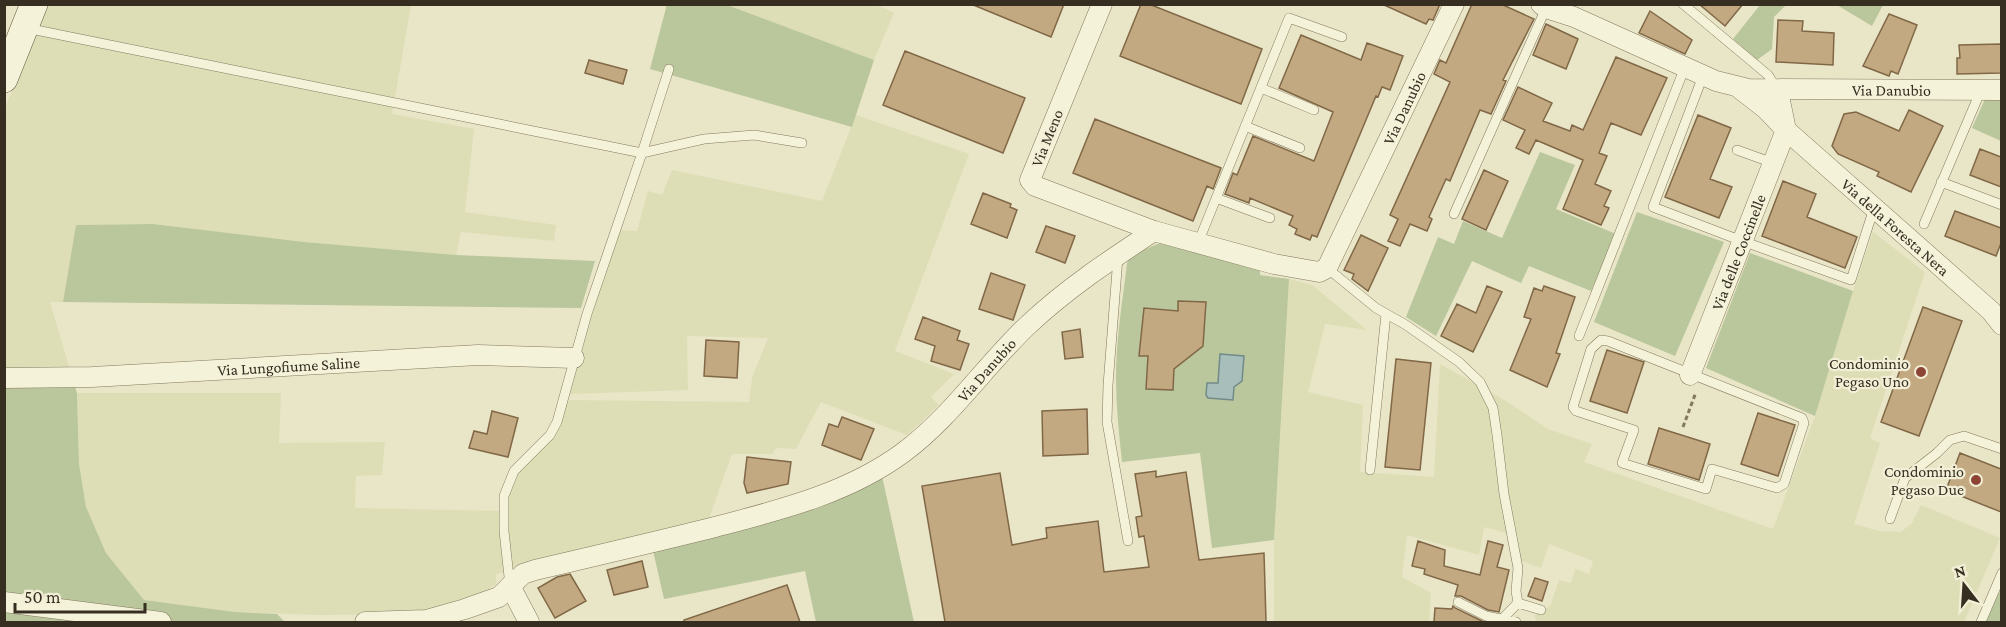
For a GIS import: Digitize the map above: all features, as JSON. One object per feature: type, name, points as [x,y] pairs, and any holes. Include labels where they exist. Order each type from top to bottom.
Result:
[{"type":"street","name":"Via Meno","points":[[1102,4],[1030,180],[1035,186],[1154,231]]},
{"type":"street","name":"Via Danubio","points":[[1327,268],[1454,4]]},
{"type":"street","name":"Via Danubio","points":[[1543,6],[1574,17],[1703,76],[1737,87],[1778,91],[2001,90]]},
{"type":"street","points":[[4,79],[29,16]]},
{"type":"street","name":"Via della Foresta Nera","points":[[1737,87],[1766,109],[1786,130],[1991,311],[2001,325]]},
{"type":"street","points":[[1778,91],[1786,130]]},
{"type":"street","name":"Via delle Coccinelle","points":[[1695,377],[1743,241],[1786,130]]},
{"type":"street","points":[[1154,231],[1274,264],[1319,272],[1327,268]]},
{"type":"street","name":"Via Danubio","points":[[365,622],[426,621],[499,597],[523,574],[535,570],[757,516],[824,495],[870,474],[904,452],[946,413],[1027,326],[1081,280],[1154,231]]},
{"type":"street","name":"Via Lungofiume Saline","points":[[4,378],[92,377],[478,355],[574,358]]},
{"type":"street","points":[[510,586],[530,622]]},
{"type":"street","points":[[4,603],[161,622]]},
{"type":"lane","name":"Via Danubio","points":[[1454,214],[1543,6]]},
{"type":"lane","points":[[1688,6],[1768,75],[1778,91]]},
{"type":"lane","points":[[29,16],[642,153],[704,139],[754,135],[801,143]]},
{"type":"lane","points":[[1198,243],[1290,18],[1342,38]]},
{"type":"lane","points":[[1579,336],[1685,68]]},
{"type":"lane","points":[[510,586],[504,531],[504,496],[514,471],[550,435],[557,422],[587,314],[669,69]]},
{"type":"lane","points":[[1703,76],[1653,207],[1851,280],[1874,208]]},
{"type":"lane","points":[[1261,88],[1314,110]]},
{"type":"lane","points":[[1923,224],[1981,90]]},
{"type":"lane","points":[[1245,126],[1300,148]]},
{"type":"lane","points":[[1737,150],[1773,163]]},
{"type":"lane","points":[[1941,182],[2001,205]]},
{"type":"lane","points":[[1216,198],[1270,218]]},
{"type":"lane","points":[[1119,254],[1107,422],[1128,541]]},
{"type":"lane","points":[[1327,268],[1376,308],[1406,325],[1463,366],[1480,382],[1492,408],[1518,568],[1516,591],[1518,603]]},
{"type":"lane","points":[[1370,470],[1386,314]]},
{"type":"lane","points":[[1601,340],[1695,377],[1802,418],[1804,423],[1784,484],[1778,488],[1712,469],[1706,489],[1622,463],[1634,430],[1576,411],[1573,407],[1590,349],[1601,340]]},
{"type":"lane","points":[[1890,519],[1905,478],[1950,440],[1964,436],[2001,449]]},
{"type":"lane","points":[[1981,622],[2001,573]]},
{"type":"lane","points":[[1458,602],[1486,616],[1516,622]]},
{"type":"lane","points":[[1518,603],[1541,610]]},
{"type":"lane","points":[[1502,619],[1518,603]]},
{"type":"path","points":[[1683,427],[1695,377]]},
{"type":"green space","points":[[667,4],[727,5],[874,60],[852,127],[650,69]]},
{"type":"green space","points":[[875,4],[894,13],[874,60],[727,5]]},
{"type":"green space","points":[[48,5],[411,5],[392,114],[474,129],[465,212],[556,225],[554,241],[461,232],[456,255],[304,242],[153,224],[76,225],[63,302],[50,302],[72,377],[5,378],[4,110]]},
{"type":"green space","points":[[1760,5],[1786,5],[1774,17],[1772,49],[1757,60],[1733,39]]},
{"type":"green space","points":[[1837,5],[1883,5],[1872,26]]},
{"type":"green space","points":[[2001,98],[2001,141],[1972,128],[1985,99]]},
{"type":"green space","points":[[856,115],[969,154],[895,351],[954,374],[931,397],[939,405],[907,435],[821,402],[796,449],[776,448],[772,454],[732,454],[708,521],[496,574],[496,584],[483,593],[456,604],[414,614],[320,615],[235,612],[144,600],[106,553],[86,507],[79,464],[77,393],[281,393],[279,443],[385,442],[382,475],[356,476],[355,508],[504,511],[514,471],[550,435],[563,400],[749,402],[752,378],[768,338],[687,336],[688,390],[570,394],[592,314],[619,230],[637,231],[648,191],[662,195],[672,170],[822,201]]},
{"type":"green space","points":[[1540,152],[1575,165],[1556,209],[1616,234],[1591,291],[1529,266],[1521,283],[1472,261],[1436,336],[1406,317],[1438,237],[1454,244],[1463,221],[1502,238]]},
{"type":"green space","points":[[1637,212],[1724,242],[1675,356],[1594,322]]},
{"type":"green space","points":[[153,224],[304,242],[456,255],[595,261],[581,308],[63,302],[76,225]]},
{"type":"green space","points":[[1873,232],[1925,272],[1870,438],[1880,443],[1854,524],[1879,531],[1901,532],[1912,523],[1921,505],[2000,538],[1964,622],[1537,622],[1534,616],[1550,606],[1559,580],[1571,583],[1575,569],[1589,574],[1593,561],[1549,544],[1541,568],[1521,561],[1518,536],[1484,527],[1479,555],[1407,535],[1402,577],[1431,593],[1429,622],[1274,622],[1274,540],[1289,279],[1312,285],[1367,330],[1325,324],[1308,392],[1363,405],[1360,472],[1434,477],[1440,364],[1506,401],[1548,429],[1592,444],[1584,462],[1773,529],[1815,416]]},
{"type":"green space","points":[[1162,242],[1260,269],[1260,275],[1289,279],[1274,540],[1212,548],[1200,453],[1122,462],[1117,410],[1116,363],[1128,257]]},
{"type":"green space","points":[[1750,253],[1853,291],[1815,416],[1706,368]]},
{"type":"green space","points":[[72,377],[77,393],[79,464],[86,507],[106,553],[144,600],[235,612],[277,614],[285,622],[5,622],[4,378]]},
{"type":"green space","points":[[882,476],[914,622],[816,622],[805,571],[664,599],[652,546]]},
{"type":"green space","points":[[1998,592],[2001,593],[2001,622],[1986,622]]},
{"type":"water","points":[[1220,354],[1244,356],[1242,381],[1234,387],[1233,400],[1208,398],[1206,395],[1207,383],[1218,383]]},
{"type":"building","points":[[971,4],[1064,4],[1051,37]]},
{"type":"building","points":[[1141,4],[1149,4],[1262,49],[1241,104],[1120,56]]},
{"type":"building","points":[[1382,4],[1440,4],[1433,20],[1429,19],[1426,24]]},
{"type":"building","points":[[1472,4],[1501,4],[1534,19],[1503,80],[1506,81],[1491,114],[1480,110],[1450,181],[1446,179],[1429,217],[1432,219],[1427,231],[1410,224],[1400,246],[1388,241],[1398,219],[1390,215],[1450,82],[1434,74],[1440,60],[1446,63]]},
{"type":"building","points":[[1699,4],[1743,4],[1725,26]]},
{"type":"building","points":[[1650,11],[1692,40],[1685,54],[1639,33]]},
{"type":"building","points":[[1889,14],[1917,25],[1898,74],[1891,71],[1889,76],[1863,66]]},
{"type":"building","points":[[1778,20],[1803,21],[1802,31],[1834,33],[1833,65],[1776,62]]},
{"type":"building","points":[[1546,24],[1578,39],[1566,69],[1533,55]]},
{"type":"building","points":[[1301,35],[1361,60],[1367,43],[1403,56],[1390,90],[1382,87],[1378,97],[1376,96],[1317,237],[1312,235],[1310,240],[1295,234],[1297,229],[1289,225],[1293,216],[1250,198],[1249,203],[1225,194],[1233,173],[1237,175],[1253,136],[1314,161],[1333,112],[1279,88]]},
{"type":"building","points":[[2001,44],[2001,73],[1957,74],[1957,58],[1960,58],[1959,45]]},
{"type":"building","points":[[905,51],[1025,98],[1003,153],[883,105]]},
{"type":"building","points":[[1616,57],[1667,78],[1641,135],[1611,123],[1599,153],[1607,156],[1595,184],[1611,191],[1604,206],[1609,208],[1601,225],[1563,209],[1583,160],[1536,140],[1529,154],[1516,148],[1525,130],[1503,120],[1518,87],[1552,103],[1543,121],[1570,131],[1572,125],[1583,130]]},
{"type":"building","points":[[589,60],[627,70],[623,84],[585,73]]},
{"type":"building","points":[[1909,110],[1943,126],[1911,192],[1877,176],[1879,172],[1838,154],[1832,146],[1844,114],[1856,112],[1899,131]]},
{"type":"building","points":[[1698,115],[1731,128],[1710,179],[1732,187],[1719,218],[1665,197]]},
{"type":"building","points":[[1095,119],[1221,168],[1213,189],[1207,186],[1193,221],[1073,173]]},
{"type":"building","points":[[1980,149],[2001,157],[2001,187],[1970,175]]},
{"type":"building","points":[[1484,170],[1508,181],[1486,230],[1462,219]]},
{"type":"building","points":[[1783,181],[1816,194],[1807,217],[1857,237],[1845,268],[1762,236]]},
{"type":"building","points":[[983,193],[1011,204],[1010,207],[1017,210],[1007,238],[971,224]]},
{"type":"building","points":[[1955,211],[2001,228],[2001,243],[1996,256],[1945,236]]},
{"type":"building","points":[[1046,226],[1075,236],[1065,263],[1036,252]]},
{"type":"building","points":[[1361,235],[1388,248],[1368,291],[1352,279],[1354,274],[1344,270]]},
{"type":"building","points":[[991,273],[1025,285],[1013,320],[979,309]]},
{"type":"building","points":[[1487,286],[1502,292],[1473,352],[1441,336],[1457,304],[1476,313]]},
{"type":"building","points":[[1544,286],[1575,297],[1556,353],[1560,354],[1547,387],[1510,370],[1531,319],[1524,317],[1534,288],[1542,291]]},
{"type":"building","points":[[1178,301],[1206,302],[1203,346],[1174,369],[1173,390],[1146,389],[1148,356],[1139,356],[1144,308],[1178,311]]},
{"type":"building","name":"Condominio Pegaso Uno","points":[[1923,307],[1962,321],[1919,436],[1881,422]]},
{"type":"building","points":[[923,317],[960,331],[957,340],[969,344],[960,370],[931,361],[935,346],[915,339]]},
{"type":"building","points":[[1080,329],[1083,357],[1065,359],[1062,332]]},
{"type":"building","points":[[706,340],[739,342],[737,378],[704,376]]},
{"type":"building","points":[[1607,350],[1644,362],[1627,413],[1590,401]]},
{"type":"building","points":[[1396,359],[1431,363],[1420,470],[1385,467]]},
{"type":"building","points":[[1087,409],[1088,454],[1043,456],[1042,411]]},
{"type":"building","points":[[492,411],[518,418],[508,457],[469,448],[474,431],[487,434]]},
{"type":"building","points":[[1758,413],[1795,425],[1778,476],[1741,464]]},
{"type":"building","points":[[842,417],[874,429],[861,460],[822,445],[829,424],[838,427]]},
{"type":"building","points":[[1659,428],[1710,444],[1699,480],[1648,464]]},
{"type":"building","name":"Condominio Pegaso Due","points":[[1960,453],[2001,469],[2001,512],[1946,490]]},
{"type":"building","points":[[747,457],[791,462],[788,484],[747,493],[744,483]]},
{"type":"building","points":[[1156,471],[1156,477],[1186,472],[1199,560],[1264,553],[1266,622],[945,622],[922,486],[1000,473],[1012,545],[1047,538],[1046,528],[1098,521],[1104,572],[1149,567],[1144,536],[1139,537],[1136,517],[1142,516],[1135,474]]},
{"type":"building","points":[[1418,541],[1445,550],[1444,566],[1480,575],[1488,541],[1503,545],[1497,567],[1509,570],[1499,612],[1488,610],[1461,596],[1455,596],[1458,585],[1424,574],[1425,569],[1412,566]]},
{"type":"building","points":[[642,561],[648,587],[614,595],[607,570]]},
{"type":"building","points":[[570,574],[586,601],[555,618],[538,588],[557,577]]},
{"type":"building","points":[[1535,578],[1548,582],[1542,601],[1528,596]]},
{"type":"building","points":[[787,585],[800,622],[684,622],[684,620]]},
{"type":"building","points":[[1453,606],[1484,622],[1434,622],[1435,608],[1452,609]]},
{"type":"place","name":"Condominio Pegaso Uno","points":[[1921,372]]},
{"type":"place","name":"Condominio Pegaso Due","points":[[1976,480]]}]
